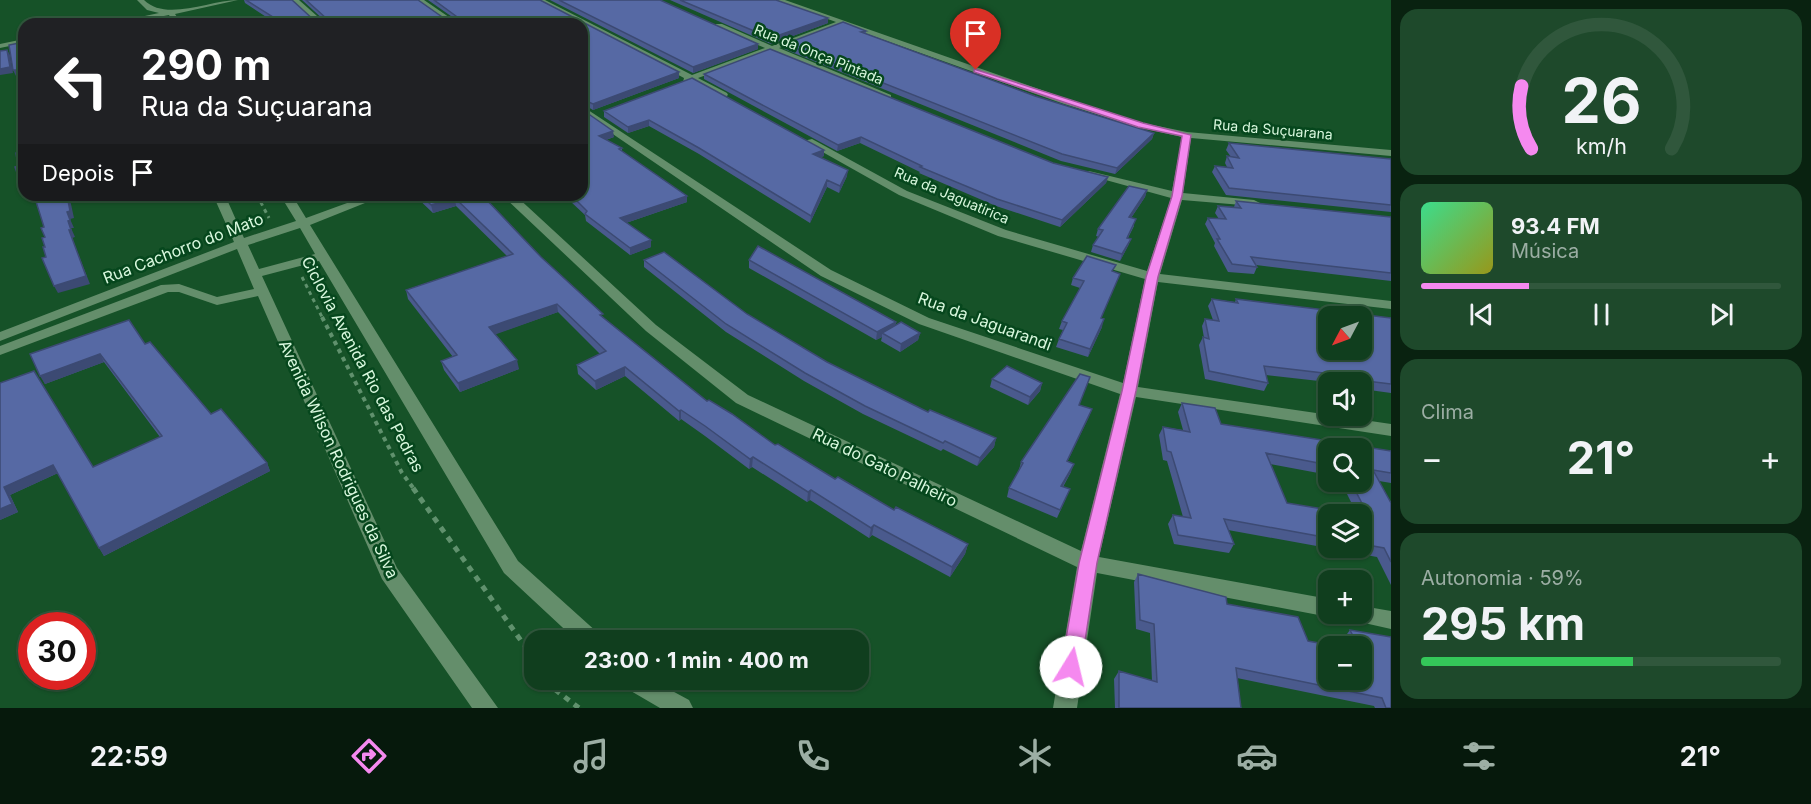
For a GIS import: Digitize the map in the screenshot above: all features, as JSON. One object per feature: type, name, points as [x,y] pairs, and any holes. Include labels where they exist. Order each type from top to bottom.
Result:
[{"type":"street","points":[[140,0],[149,9],[171,12]]},
{"type":"street","points":[[152,18],[171,12],[235,0]]},
{"type":"street","points":[[295,0],[315,18]]},
{"type":"street","points":[[419,0],[446,18]]},
{"type":"street","points":[[540,0],[573,18]]},
{"type":"street","name":"Rua da Suçuarana","points":[[778,0],[1067,102],[1141,125],[1187,135],[1391,153]]},
{"type":"street","points":[[144,18],[149,9]]},
{"type":"street","points":[[171,12],[174,18]]},
{"type":"street","name":"Rua da Onça Pintada","points":[[709,22],[902,102]]},
{"type":"street","points":[[686,80],[841,22]]},
{"type":"street","points":[[588,26],[686,80],[732,100]]},
{"type":"street","points":[[0,46],[18,42]]},
{"type":"street","name":"Rua da Jaguarandi","points":[[590,114],[826,273],[924,321],[1129,391],[1391,430]]},
{"type":"street","name":"Rua da Jaguatirica","points":[[792,133],[903,193],[1002,233],[1152,277],[1391,305]]},
{"type":"street","points":[[1065,708],[1088,563],[1129,391],[1152,277],[1177,196],[1187,135]]},
{"type":"street","points":[[1078,171],[1177,196],[1268,205]]},
{"type":"street","name":"Avenida Wilson Rodrigues da Silva","points":[[222,201],[389,573],[486,708]]},
{"type":"street","points":[[290,201],[511,567],[579,630]]},
{"type":"street","name":"Rua Cachorro do Mato","points":[[0,337],[275,230],[362,201]]},
{"type":"street","name":"Rua do Gato Palheiro","points":[[514,201],[651,328],[742,399],[1088,563],[1318,606]]},
{"type":"street","points":[[0,351],[166,288],[179,287],[213,301],[259,283],[295,264],[324,256]]},
{"type":"street","points":[[1372,617],[1391,620]]},
{"type":"street","points":[[650,690],[681,708]]},
{"type":"path","points":[[260,201],[275,230]]},
{"type":"path","name":"Ciclovia Avenida Rio das Pedras","points":[[295,264],[402,473],[524,645]]},
{"type":"path","points":[[556,690],[579,708]]},
{"type":"building","points":[[246,0],[292,0],[312,18],[274,18]]},
{"type":"building","points":[[306,0],[418,0],[444,18],[326,18]]},
{"type":"building","points":[[434,0],[540,0],[575,18],[459,18]]},
{"type":"building","points":[[559,0],[660,0],[758,44],[693,67]]},
{"type":"building","points":[[680,0],[776,0],[828,18],[771,38]]},
{"type":"building","points":[[843,22],[866,31],[861,32],[1035,96],[1154,133],[1117,168],[1062,154],[785,44]]},
{"type":"building","points":[[588,25],[679,72],[593,104],[588,102]]},
{"type":"building","points":[[18,43],[18,70],[13,70],[9,45]]},
{"type":"building","points":[[770,49],[1053,163],[1108,177],[1062,220],[997,199],[920,167],[922,166],[861,137],[838,145],[704,74]]},
{"type":"building","points":[[7,50],[10,67],[0,69],[0,51]]},
{"type":"building","points":[[692,78],[824,150],[813,154],[848,170],[840,186],[827,180],[811,216],[649,120],[628,127],[604,111]]},
{"type":"building","points":[[588,115],[613,131],[599,136],[622,148],[619,149],[687,196],[620,218],[651,240],[630,248],[585,214],[587,211],[577,201],[588,201]]},
{"type":"building","points":[[1229,143],[1391,159],[1391,205],[1229,188],[1215,166],[1233,168],[1227,156],[1239,158]]},
{"type":"building","points":[[1129,186],[1147,190],[1129,217],[1136,219],[1127,238],[1131,239],[1122,254],[1093,245],[1103,230],[1098,229]]},
{"type":"building","points":[[36,201],[68,201],[70,211],[67,212],[71,230],[69,230],[86,276],[54,286],[42,258],[46,257],[42,238],[45,237],[41,228],[44,227]]},
{"type":"building","points":[[427,201],[445,201],[431,205]]},
{"type":"building","points":[[458,201],[488,201],[541,257],[603,314],[600,315],[707,401],[709,400],[732,414],[775,445],[778,444],[835,479],[838,477],[894,510],[896,507],[968,544],[952,567],[874,525],[871,528],[811,490],[808,492],[753,457],[750,459],[705,426],[681,410],[679,411],[625,367],[595,381],[577,365],[606,351],[557,304],[489,327],[517,360],[458,383],[441,361],[457,355],[406,290],[513,254]]},
{"type":"building","points":[[1236,201],[1391,217],[1391,273],[1251,257],[1257,267],[1232,264],[1208,218],[1226,219],[1218,206],[1241,208]]},
{"type":"building","points":[[758,246],[896,322],[877,332],[749,260]]},
{"type":"building","points":[[664,252],[747,314],[827,362],[928,412],[930,410],[996,438],[980,458],[865,406],[805,373],[726,324],[644,260]]},
{"type":"building","points":[[1087,256],[1116,265],[1112,271],[1120,274],[1101,318],[1104,319],[1090,349],[1059,339],[1067,323],[1062,321],[1084,281],[1073,278]]},
{"type":"building","points":[[1212,299],[1238,303],[1236,299],[1318,309],[1318,360],[1372,360],[1372,316],[1391,318],[1391,384],[1372,382],[1372,372],[1318,372],[1264,366],[1268,383],[1209,371],[1203,337],[1209,339],[1205,319],[1219,321]]},
{"type":"building","points":[[129,320],[145,344],[150,342],[211,414],[221,409],[267,463],[99,548],[53,465],[4,487],[12,504],[0,509],[0,383],[34,371],[93,467],[162,436],[100,354],[40,376],[30,354]]},
{"type":"building","points":[[901,322],[920,333],[901,344],[882,333]]},
{"type":"building","points":[[1007,366],[1042,383],[1030,397],[992,379]]},
{"type":"building","points":[[1080,374],[1090,377],[1079,405],[1092,409],[1067,461],[1074,464],[1061,486],[1070,489],[1060,510],[1009,488],[1023,463],[1021,462]]},
{"type":"building","points":[[1182,403],[1215,408],[1221,424],[1318,439],[1318,463],[1266,453],[1287,503],[1318,508],[1318,536],[1224,519],[1234,544],[1178,535],[1173,515],[1191,518],[1171,452],[1167,451],[1163,427],[1190,432]]},
{"type":"building","points":[[1372,448],[1391,451],[1391,473],[1373,470],[1391,503],[1391,562],[1384,548],[1372,546],[1372,504],[1362,504],[1356,492],[1372,492]]},
{"type":"building","points":[[1138,574],[1226,597],[1227,604],[1298,617],[1308,641],[1318,643],[1318,685],[1236,668],[1241,708],[1119,708],[1119,671],[1157,682],[1154,624],[1140,620]]},
{"type":"building","points":[[1350,630],[1391,637],[1391,708],[1386,708],[1382,698],[1343,690],[1372,690],[1372,636],[1353,636]]},
{"type":"route","points":[[976,70],[1141,125],[1187,135],[1177,196],[1152,277],[1129,391],[1088,563],[1071,667]]}]
